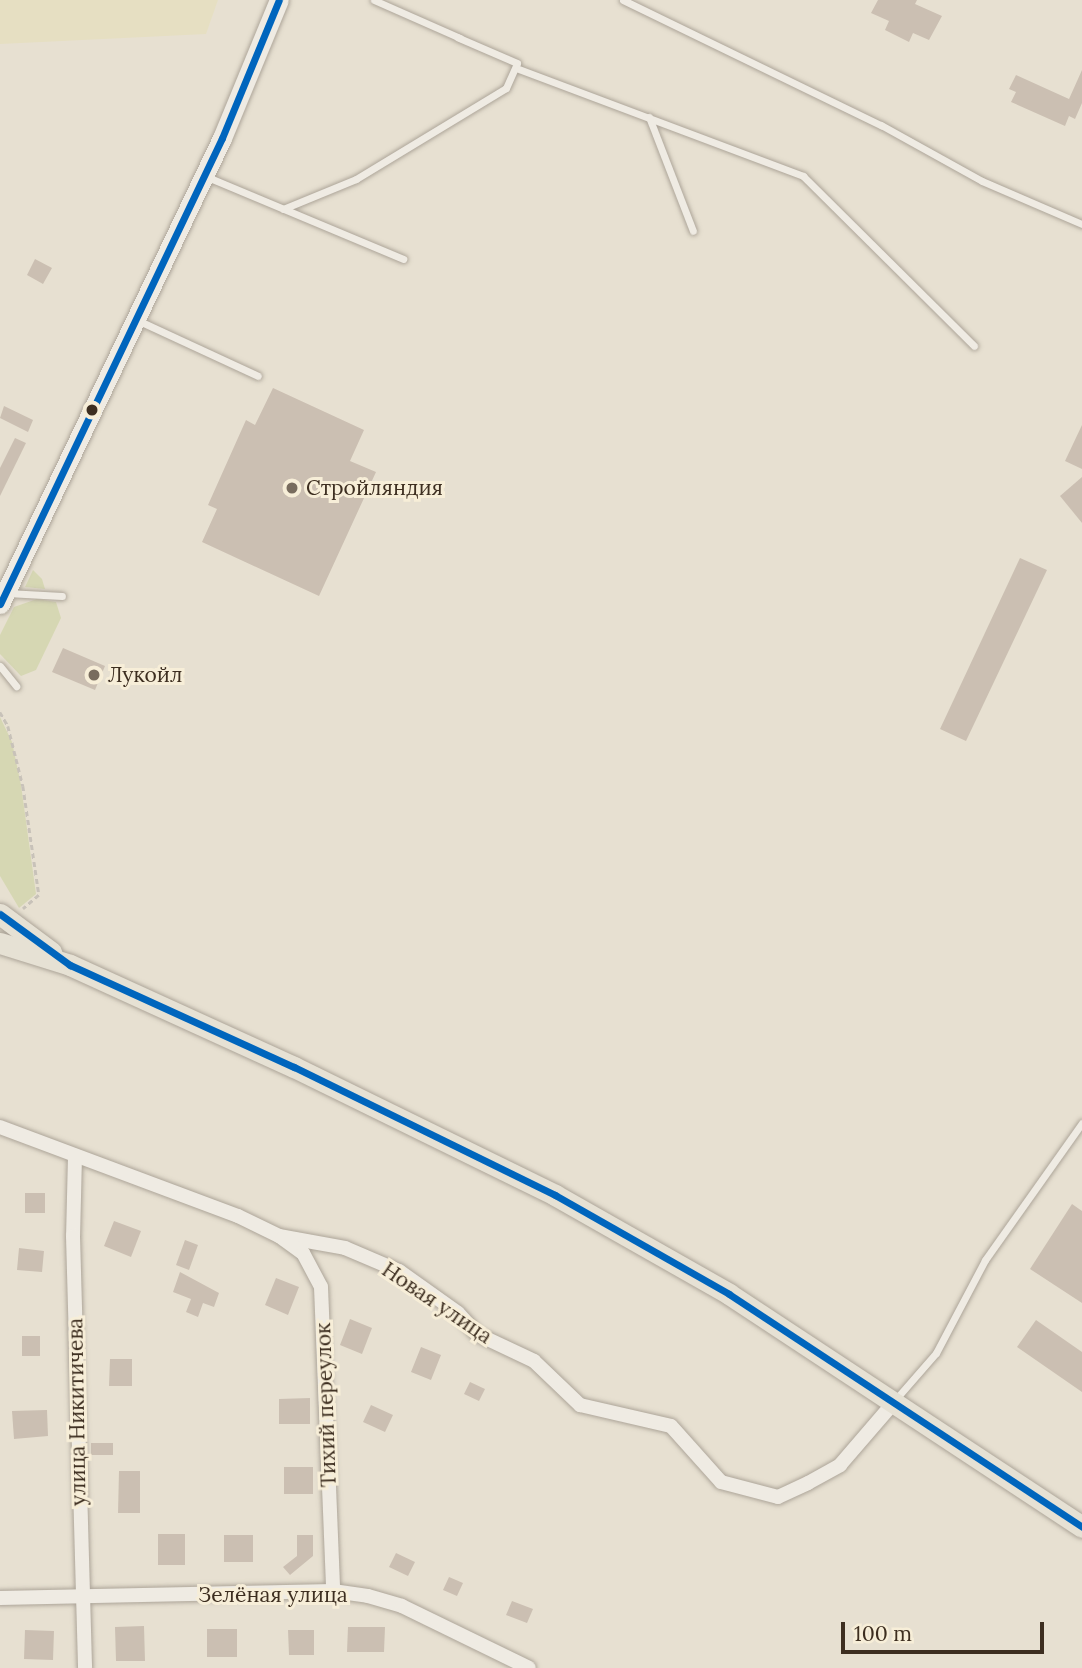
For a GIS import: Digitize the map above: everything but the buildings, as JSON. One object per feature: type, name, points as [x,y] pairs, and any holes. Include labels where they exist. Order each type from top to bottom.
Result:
[{"type":"main road","points":[[3,598],[204,175],[279,0]]},
{"type":"main road","points":[[10,913],[69,965]]},
{"type":"main road","points":[[0,943],[69,965],[306,1073],[555,1195],[729,1294],[895,1401],[1082,1527]]},
{"type":"street","name":"Новая улица","points":[[0,1127],[238,1216],[279,1236],[345,1248],[399,1271],[458,1313],[477,1334],[534,1361],[580,1405],[671,1426],[721,1482],[778,1497],[840,1465],[895,1401]]},
{"type":"street","name":"улица Никитичева","points":[[75,1156],[72,1236],[85,1668]]},
{"type":"street","name":"Тихий переулок","points":[[279,1236],[303,1253],[321,1287],[333,1591]]},
{"type":"street","name":"Зелёная улица","points":[[0,1598],[82,1599],[333,1591],[402,1606],[529,1668]]},
{"type":"lane","points":[[283,209],[356,178],[460,116],[506,88],[516,68],[517,63],[374,0]]},
{"type":"lane","points":[[623,0],[856,112],[982,181],[1082,224]]},
{"type":"lane","points":[[457,37],[474,45]]},
{"type":"lane","points":[[516,68],[803,176],[974,346]]},
{"type":"lane","points":[[649,117],[693,231]]},
{"type":"lane","points":[[204,175],[402,259]]},
{"type":"lane","points":[[136,319],[258,376]]},
{"type":"lane","points":[[3,598],[62,596]]},
{"type":"lane","points":[[0,666],[16,686]]},
{"type":"lane","points":[[895,1401],[936,1353],[985,1260],[1082,1123]]},
{"type":"path","points":[[0,712],[11,733],[23,786],[40,895],[10,913]]},
{"type":"shaded area","points":[[0,0],[218,0],[206,34],[0,44]]},
{"type":"green space","points":[[33,570],[42,579],[45,589],[25,587]]},
{"type":"green space","points":[[37,599],[56,602],[61,618],[36,670],[21,676],[0,654],[0,635],[14,607]]},
{"type":"green space","points":[[0,717],[12,742],[21,785],[36,894],[19,908],[0,876]]},
{"type":"transit line","points":[[0,604],[222,138],[279,0]]},
{"type":"transit line","points":[[0,914],[70,965],[294,1067],[555,1195],[729,1294],[1082,1527]]},
{"type":"place","name":"Стройляндия","points":[[292,488]]},
{"type":"place","name":"Лукойл","points":[[94,675]]}]
